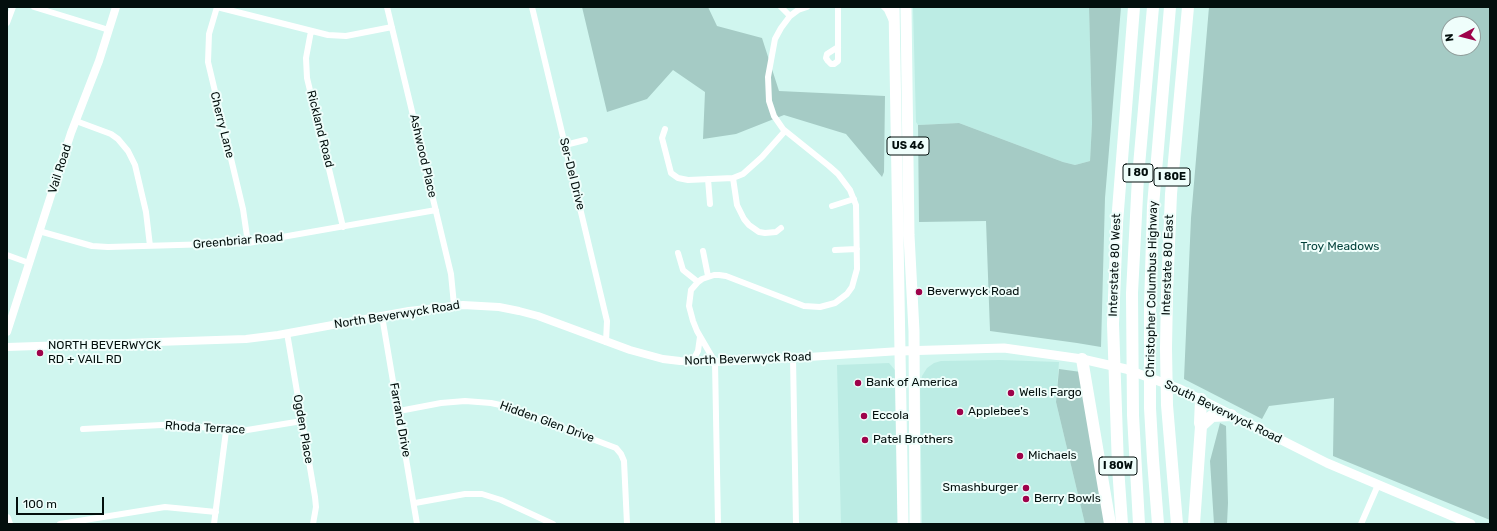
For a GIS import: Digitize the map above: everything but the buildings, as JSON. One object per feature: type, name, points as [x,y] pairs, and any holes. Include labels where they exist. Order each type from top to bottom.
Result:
[{"type":"highway","name":"US 46","points":[[894,7],[903,524]]},
{"type":"highway","name":"US 46","points":[[906,7],[909,235],[914,351],[915,524]]},
{"type":"highway","name":"Interstate 80 West","points":[[1122,524],[1115,407],[1113,324],[1116,223],[1134,7]]},
{"type":"highway","name":"Christopher Columbus Highway","points":[[1139,524],[1132,415],[1132,285],[1138,176],[1153,7]]},
{"type":"highway","name":"Christopher Columbus Highway","points":[[1158,524],[1152,460],[1150,415],[1150,307],[1153,206],[1170,7]]},
{"type":"highway","name":"Interstate 80 East","points":[[1177,524],[1167,405],[1166,301],[1171,194],[1188,7]]},
{"type":"highway","points":[[1082,358],[1110,524]]},
{"type":"highway","points":[[1194,524],[1201,426],[1200,399]]},
{"type":"highway","points":[[1115,407],[1127,524]]},
{"type":"highway","points":[[1201,426],[1212,416],[1231,415]]},
{"type":"main road","name":"South Beverwyck Road","points":[[900,352],[996,348],[1023,350],[1082,358],[1147,376],[1180,389],[1320,460],[1471,524]]},
{"type":"street","points":[[7,23],[13,7]]},
{"type":"street","points":[[34,7],[109,30]]},
{"type":"street","name":"Vail Road","points":[[7,332],[39,231],[116,7]]},
{"type":"street","points":[[217,7],[328,35],[346,36],[392,26]]},
{"type":"street","name":"Cherry Lane","points":[[217,7],[208,38],[208,62],[243,210],[248,242]]},
{"type":"street","name":"Ashwood Place","points":[[388,7],[451,274],[454,305]]},
{"type":"street","name":"Ser-Del Drive","points":[[532,7],[607,321],[606,342]]},
{"type":"street","points":[[781,7],[790,16]]},
{"type":"street","points":[[718,524],[715,362],[700,337],[693,321],[689,306],[691,290],[698,282],[708,276],[726,276],[804,306],[824,306],[836,303],[842,299],[852,287],[857,269],[857,217],[854,199],[850,190],[838,174],[785,131],[778,123],[771,109],[768,93],[768,77],[774,39],[790,16],[798,10],[807,7]]},
{"type":"street","points":[[838,7],[838,47]]},
{"type":"street","points":[[884,7],[887,10],[895,28]]},
{"type":"street","name":"Rickland Road","points":[[311,31],[306,58],[308,78],[343,227]]},
{"type":"street","points":[[76,121],[111,134],[124,144],[135,165],[146,212],[150,246]]},
{"type":"street","points":[[665,129],[662,138],[672,173],[678,178],[688,180],[733,178],[743,174],[762,157],[785,131]]},
{"type":"street","points":[[565,145],[585,140]]},
{"type":"street","points":[[733,178],[740,212],[749,225],[760,232],[765,233],[776,232],[781,228]]},
{"type":"street","points":[[708,179],[710,204]]},
{"type":"street","points":[[832,206],[854,199]]},
{"type":"street","name":"Greenbriar Road","points":[[39,231],[92,246],[150,246],[248,242],[436,210]]},
{"type":"street","points":[[835,250],[857,250]]},
{"type":"street","points":[[703,251],[708,276]]},
{"type":"street","points":[[678,253],[683,270],[698,282]]},
{"type":"street","points":[[7,255],[29,263]]},
{"type":"street","name":"North Beverwyck Road","points":[[7,346],[246,338],[287,333],[454,305],[480,305],[519,311],[538,316],[606,342],[645,355],[664,359],[692,362],[715,362],[900,352]]},
{"type":"street","name":"Farrand Drive","points":[[382,316],[415,503],[417,524]]},
{"type":"street","name":"Ogden Place","points":[[287,333],[315,497],[316,507],[313,524]]},
{"type":"street","points":[[692,362],[698,351],[700,337]]},
{"type":"street","points":[[794,358],[796,524]]},
{"type":"street","name":"Hidden Glen Drive","points":[[399,411],[441,403],[465,401],[491,403],[512,408],[616,448],[624,461],[627,524]]},
{"type":"street","name":"Rhoda Terrace","points":[[83,429],[181,424],[236,432],[302,421]]},
{"type":"street","points":[[214,524],[226,431]]},
{"type":"street","points":[[1361,524],[1378,485]]},
{"type":"street","points":[[415,503],[466,494],[482,494],[501,500],[553,524]]},
{"type":"street","points":[[60,524],[165,507],[216,512]]},
{"type":"street","points":[[7,518],[9,524]]},
{"type":"shaded area","points":[[913,7],[1089,7],[1092,123],[1090,161],[1075,165],[1063,162],[959,123],[918,125],[916,122]]},
{"type":"shaded area","points":[[1000,360],[1059,362],[1056,402],[1085,524],[922,524],[920,385],[922,376],[927,368],[934,363],[941,361]]},
{"type":"shaded area","points":[[889,363],[895,370],[898,524],[841,524],[837,365]]},
{"type":"green space","points":[[582,7],[708,7],[717,26],[762,38],[779,91],[885,96],[884,172],[882,177],[846,134],[784,115],[736,134],[703,139],[705,92],[673,70],[647,99],[607,112]]},
{"type":"green space","points":[[1089,7],[1121,7],[1105,198],[1101,347],[990,331],[986,221],[919,222],[918,125],[959,123],[1063,162],[1075,165],[1090,161],[1092,123]]},
{"type":"green space","name":"Troy Meadows","points":[[1209,7],[1490,7],[1490,520],[1333,456],[1334,398],[1269,406],[1262,419],[1184,379],[1191,218]]},
{"type":"green space","points":[[1059,369],[1081,372],[1107,524],[1085,524],[1056,402]]},
{"type":"green space","points":[[1220,423],[1226,426],[1228,503],[1227,524],[1214,524],[1210,461]]},
{"type":"place","name":"Beverwyck Road","points":[[919,292]]},
{"type":"place","name":"NORTH BEVERWYCK RD + VAIL RD","points":[[40,353]]},
{"type":"place","name":"Bank of America","points":[[858,383]]},
{"type":"place","name":"Wells Fargo","points":[[1011,393]]},
{"type":"place","name":"Applebee's","points":[[960,412]]},
{"type":"place","name":"Eccola","points":[[864,416]]},
{"type":"place","name":"Patel Brothers","points":[[865,440]]},
{"type":"place","name":"Michaels","points":[[1020,456]]},
{"type":"place","name":"Smashburger","points":[[1026,488]]},
{"type":"place","name":"Berry Bowls","points":[[1026,499]]}]
